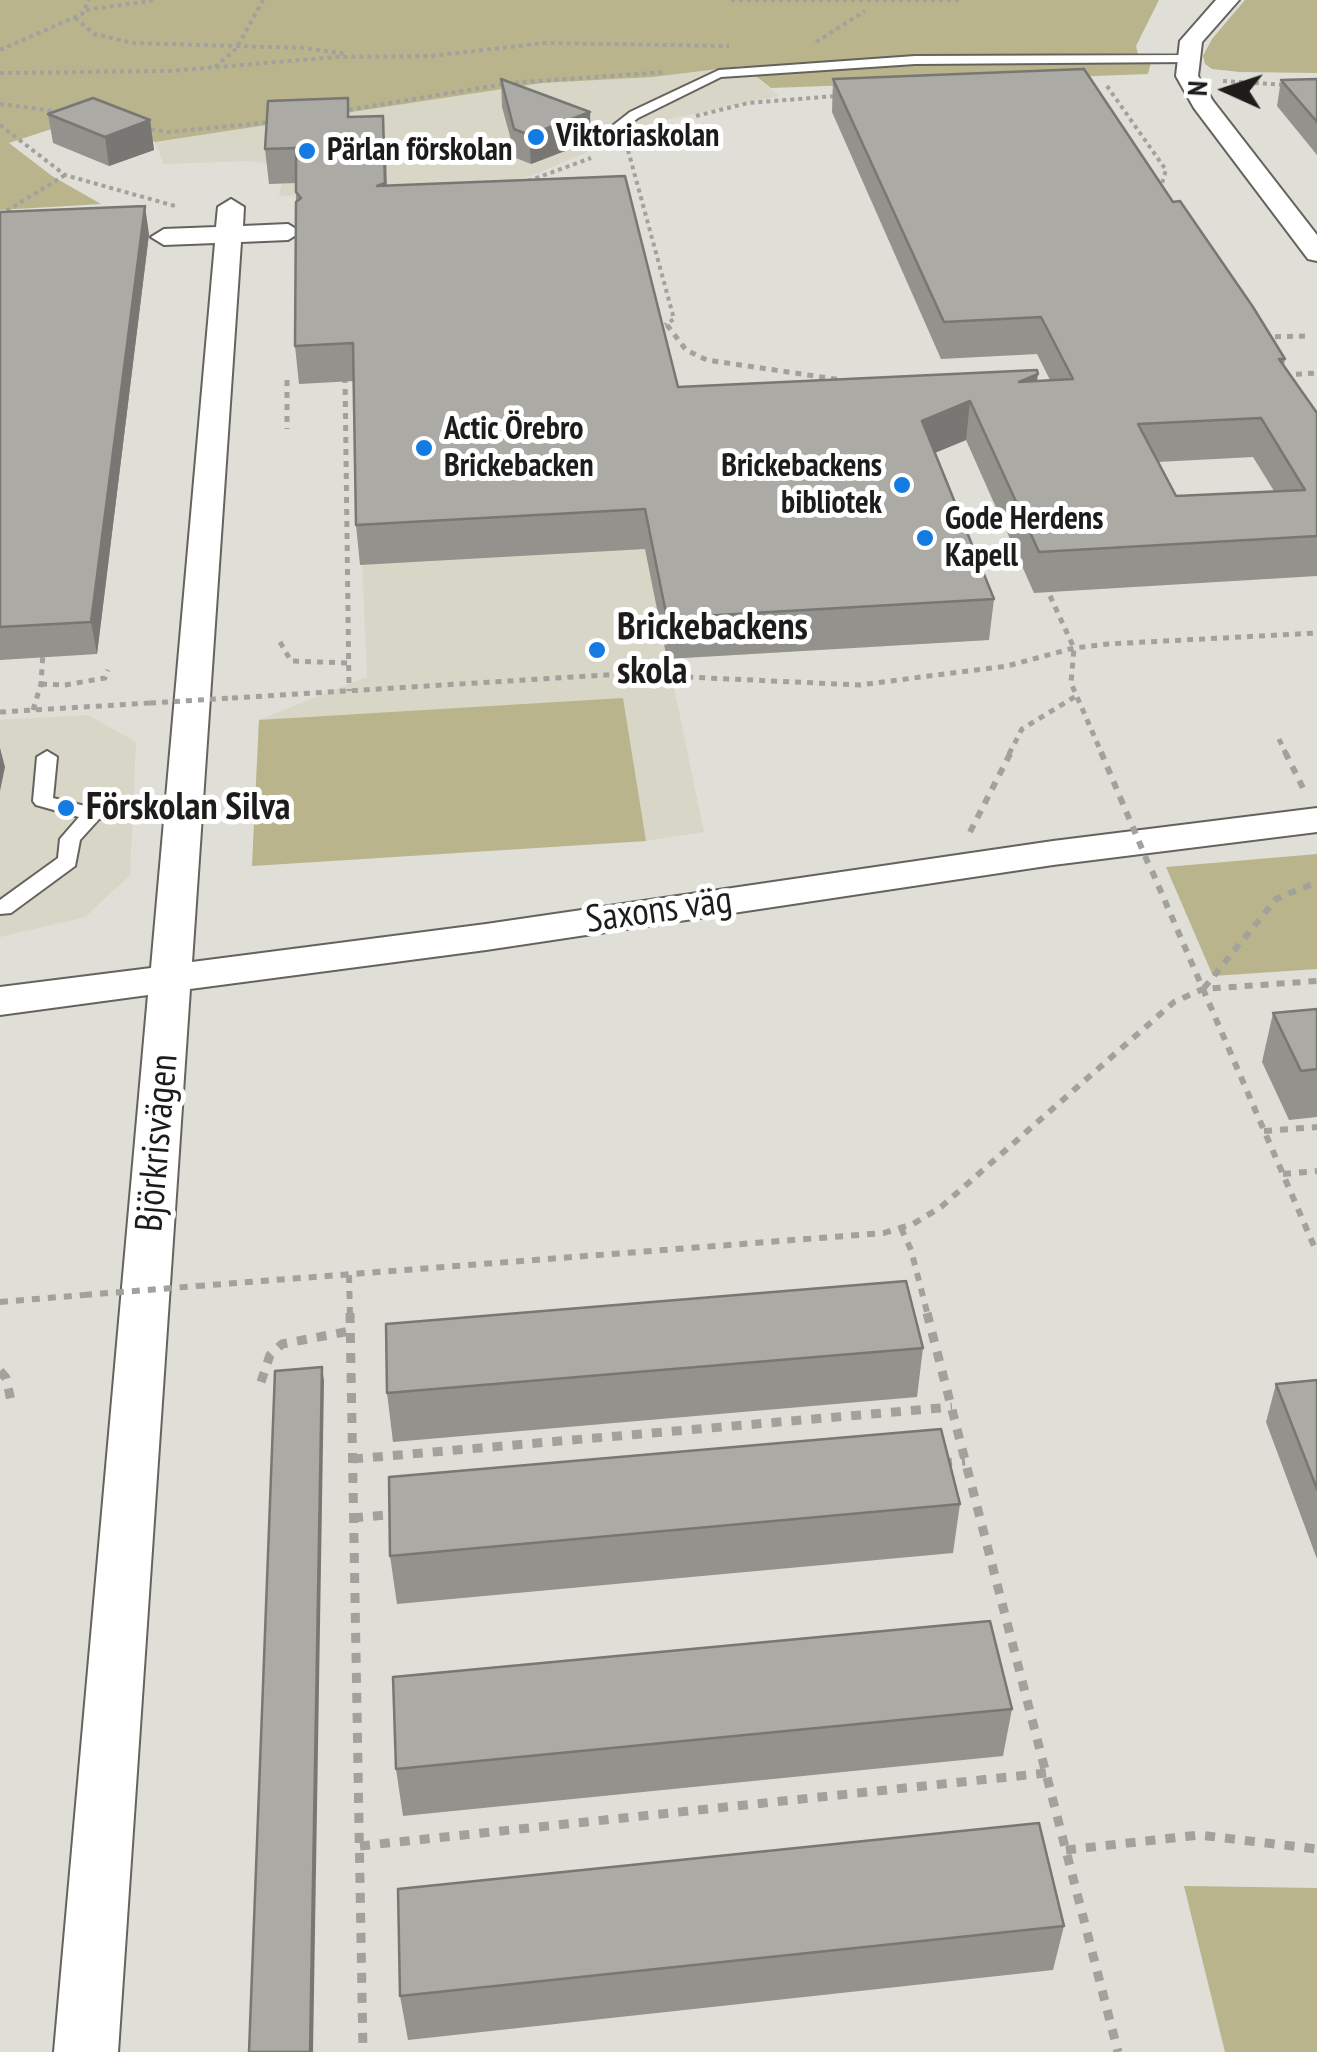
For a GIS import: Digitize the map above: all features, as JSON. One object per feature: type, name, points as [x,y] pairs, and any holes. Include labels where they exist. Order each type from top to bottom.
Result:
[{"type":"street","points":[[1228,0],[1191,41],[1188,71],[1317,253]]},
{"type":"street","points":[[164,237],[230,221],[288,232]]},
{"type":"street","name":"Björkrisvägen","points":[[86,2052],[230,221]]},
{"type":"street","name":"Saxons väg","points":[[0,1001],[953,868],[1312,809]]},
{"type":"lane","points":[[604,138],[634,115],[719,74],[915,60],[1188,71]]},
{"type":"lane","points":[[47,757],[43,801],[94,814],[184,805]]},
{"type":"lane","points":[[3,908],[68,861],[70,840],[94,814]]},
{"type":"path","points":[[86,10],[89,0]]},
{"type":"path","points":[[0,50],[86,10],[156,0]]},
{"type":"path","points":[[214,68],[236,49],[263,0]]},
{"type":"path","points":[[731,0],[960,0]]},
{"type":"path","points":[[75,18],[94,34],[134,43],[236,49],[305,48],[362,57]]},
{"type":"path","points":[[0,74],[431,56],[544,43],[735,46]]},
{"type":"path","points":[[342,111],[510,83],[677,71]]},
{"type":"path","points":[[1188,71],[1290,85]]},
{"type":"path","points":[[1107,86],[1166,170],[1158,193]]},
{"type":"path","points":[[0,104],[64,113]]},
{"type":"path","points":[[139,127],[168,132],[220,130],[285,121]]},
{"type":"path","points":[[0,124],[65,175],[186,209]]},
{"type":"path","points":[[620,145],[630,151],[674,319],[668,325],[648,326]]},
{"type":"path","points":[[0,215],[65,175]]},
{"type":"path","points":[[1149,179],[1165,202]]},
{"type":"path","points":[[636,248],[656,247]]},
{"type":"path","points":[[668,325],[686,350],[706,360],[854,382]]},
{"type":"path","points":[[1265,350],[1257,338],[1309,336]]},
{"type":"path","points":[[1274,362],[1291,388]]},
{"type":"path","points":[[1282,375],[1317,373]]},
{"type":"path","points":[[345,376],[348,691]]},
{"type":"path","points":[[287,380],[287,429]]},
{"type":"path","points":[[1041,576],[1074,648],[1071,683],[1076,696],[1317,1253]]},
{"type":"path","points":[[0,712],[622,674],[859,685],[1007,666],[1074,648],[1317,633]]},
{"type":"path","points":[[280,642],[291,660],[348,664]]},
{"type":"path","points":[[34,710],[44,648]]},
{"type":"path","points":[[41,684],[66,685],[106,678],[108,670]]},
{"type":"path","points":[[953,868],[1022,729],[1076,696]]},
{"type":"path","points":[[1279,739],[1312,809]]},
{"type":"path","points":[[1203,989],[1276,900],[1317,882]]},
{"type":"path","points":[[0,1302],[884,1233],[941,1207],[1174,1002],[1203,989],[1317,981]]},
{"type":"path","points":[[1264,1131],[1317,1127]]},
{"type":"path","points":[[1283,1174],[1317,1171]]},
{"type":"path","points":[[900,1228],[911,1250],[1118,2052]]},
{"type":"path","points":[[349,1275],[363,2052]]},
{"type":"path","points":[[261,1382],[270,1355],[282,1344],[350,1331]]},
{"type":"path","points":[[0,1371],[6,1378],[11,1401]]},
{"type":"path","points":[[353,1459],[952,1407]]},
{"type":"path","points":[[926,1465],[965,1461]]},
{"type":"path","points":[[354,1518],[413,1512]]},
{"type":"path","points":[[360,1846],[1046,1774]]},
{"type":"path","points":[[1066,1850],[1199,1835],[1317,1849]]},
{"type":"shaded area","points":[[0,0],[1159,0],[1136,46],[1138,55],[1151,62],[1148,74],[771,88],[743,66],[653,77],[542,83],[155,142],[97,114],[9,143],[52,176],[101,204],[0,210]]},
{"type":"shaded area","points":[[1245,0],[1317,0],[1317,73],[1240,72],[1212,69],[1205,64],[1203,56],[1212,39]]},
{"type":"shaded area","points":[[743,66],[779,96],[660,121],[531,176],[469,188],[279,196],[282,183],[269,184],[269,164],[164,164],[155,142],[542,83],[653,77]]},
{"type":"shaded area","name":"Brickebackens skola","points":[[358,467],[952,546],[989,640],[668,659],[704,832],[646,841],[252,866],[259,720],[367,677]]},
{"type":"shaded area","points":[[623,698],[646,841],[252,866],[259,720]]},
{"type":"shaded area","name":"Förskolan Silva","points":[[88,715],[136,742],[130,875],[85,917],[0,937],[0,720]]},
{"type":"shaded area","points":[[1317,854],[1317,969],[1213,976],[1166,867]]},
{"type":"shaded area","points":[[1184,1886],[1317,1888],[1317,2052],[1225,2052]]},
{"type":"building","points":[[1084,69],[1173,202],[1180,201],[1253,307],[1285,359],[1279,359],[1317,413],[1317,536],[1039,552],[970,401],[922,421],[994,599],[667,618],[645,509],[356,525],[353,343],[295,346],[296,202],[301,198],[296,192],[296,148],[265,149],[268,101],[348,98],[348,117],[383,116],[385,183],[377,186],[625,176],[678,387],[1037,370],[1038,374],[1019,382],[1073,379],[1041,317],[944,322],[833,79]],"holes":[[[1261,418],[1305,490],[1176,496],[1138,424]]]},
{"type":"building","points":[[501,79],[590,112],[529,135],[514,129]]},
{"type":"building","points":[[1317,79],[1317,122],[1281,80]]},
{"type":"building","points":[[93,98],[150,120],[105,137],[48,114]]},
{"type":"building","points":[[145,206],[91,622],[0,627],[0,212]]},
{"type":"building","points":[[1317,1009],[1317,1069],[1301,1071],[1273,1013]]},
{"type":"building","points":[[906,1281],[923,1348],[387,1393],[386,1324]]},
{"type":"building","points":[[322,1367],[310,2052],[249,2052],[275,1371]]},
{"type":"building","points":[[1317,1380],[1317,1489],[1276,1384]]},
{"type":"building","points":[[941,1429],[960,1504],[390,1556],[389,1477]]},
{"type":"building","points":[[990,1621],[1012,1709],[396,1769],[393,1677]]},
{"type":"building","points":[[1039,1823],[1064,1926],[400,1996],[398,1889]]},
{"type":"place","name":"Viktoriaskolan","points":[[536,137]]},
{"type":"place","name":"Pärlan förskolan","points":[[307,151]]},
{"type":"place","name":"Actic Örebro Brickebacken","points":[[424,448]]},
{"type":"place","name":"Brickebackens bibliotek","points":[[902,485]]},
{"type":"place","name":"Gode Herdens Kapell","points":[[925,538]]},
{"type":"place","name":"Brickebackens skola","points":[[597,650]]},
{"type":"place","name":"Förskolan Silva","points":[[66,808]]}]
